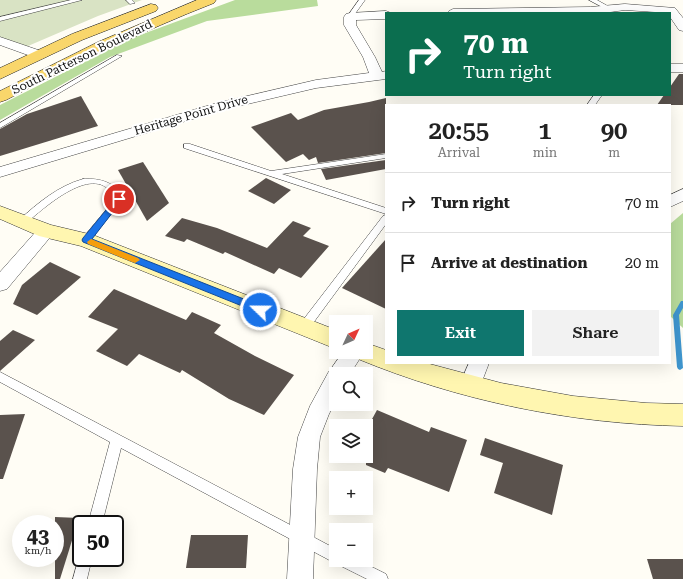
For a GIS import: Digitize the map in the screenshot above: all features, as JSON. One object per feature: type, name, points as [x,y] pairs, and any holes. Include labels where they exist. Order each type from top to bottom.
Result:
[{"type":"main road","points":[[0,74],[123,18],[176,0]]},
{"type":"main road","name":"South Patterson Boulevard","points":[[0,97],[94,48],[133,30],[209,0]]},
{"type":"main road","name":"South Patterson Boulevard","points":[[0,60],[21,49],[134,1]]},
{"type":"main road","points":[[0,212],[46,231],[86,240],[329,337]]},
{"type":"main road","points":[[373,355],[385,360]]},
{"type":"main road","points":[[398,364],[470,386],[521,398],[601,410],[683,415]]},
{"type":"street","points":[[522,12],[590,11],[642,8],[671,10],[683,27]]},
{"type":"street","points":[[382,76],[350,25],[350,17],[385,15]]},
{"type":"street","points":[[0,41],[39,55]]},
{"type":"street","points":[[671,68],[683,68]]},
{"type":"street","name":"Heritage Point Drive","points":[[0,172],[222,106],[316,84],[382,76]]},
{"type":"street","points":[[671,201],[683,194]]},
{"type":"street","points":[[0,284],[46,231]]},
{"type":"street","points":[[470,386],[479,364]]},
{"type":"street","points":[[300,579],[309,437],[329,390]]},
{"type":"lane","points":[[0,20],[79,0]]},
{"type":"lane","points":[[350,17],[362,0]]},
{"type":"lane","points":[[592,0],[610,9]]},
{"type":"lane","points":[[0,126],[119,56]]},
{"type":"lane","points":[[187,146],[385,212]]},
{"type":"lane","points":[[270,173],[385,156]]},
{"type":"lane","points":[[22,222],[46,201],[81,181],[98,181],[112,188],[119,199],[86,240]]},
{"type":"lane","points":[[304,327],[385,219]]},
{"type":"lane","points":[[0,377],[329,552]]},
{"type":"lane","points":[[97,515],[117,440]]},
{"type":"lane","points":[[80,579],[83,567]]},
{"type":"lane","points":[[358,567],[381,579]]},
{"type":"green space","points":[[0,0],[142,0],[98,16],[21,49],[0,41]]},
{"type":"green space","points":[[235,0],[317,0],[318,6],[207,21],[110,57],[0,120],[0,105],[132,38]]},
{"type":"green space","points":[[683,213],[683,328],[671,317],[671,223]]},
{"type":"building","points":[[679,74],[683,74],[683,105],[658,104],[663,96],[671,96],[671,86]]},
{"type":"building","points":[[81,96],[98,126],[0,156],[0,129],[27,114]]},
{"type":"building","points":[[386,98],[385,153],[318,163],[316,157],[309,160],[303,154],[286,162],[251,127],[291,113],[298,120],[324,110]]},
{"type":"building","points":[[385,160],[385,169],[326,180],[321,169]]},
{"type":"building","points":[[143,162],[169,203],[147,221],[118,170]]},
{"type":"building","points":[[266,178],[291,190],[274,204],[248,191]]},
{"type":"building","points":[[182,218],[217,228],[267,248],[293,221],[311,228],[303,236],[329,246],[301,278],[279,268],[274,274],[225,252],[223,254],[187,239],[184,242],[165,236]]},
{"type":"building","points":[[385,240],[385,309],[342,288]]},
{"type":"building","points":[[50,262],[81,277],[37,315],[13,304],[22,285]]},
{"type":"building","points":[[114,289],[186,320],[192,312],[221,325],[214,333],[255,356],[294,375],[264,415],[229,399],[182,370],[180,373],[139,354],[127,366],[96,351],[118,329],[88,317]]},
{"type":"building","points":[[13,330],[35,340],[0,371],[0,341]]},
{"type":"building","points":[[377,410],[429,432],[431,427],[467,440],[449,492],[388,468],[385,473],[366,465],[366,463],[373,463],[372,419]]},
{"type":"building","points":[[25,414],[3,479],[0,479],[0,415]]},
{"type":"building","points":[[485,438],[563,465],[552,515],[494,493],[503,463],[480,455]]},
{"type":"building","points":[[64,517],[72,518],[72,540],[64,566]]},
{"type":"building","points":[[191,535],[248,535],[246,568],[186,568]]},
{"type":"building","points":[[647,559],[683,559],[683,579],[653,579]]},
{"type":"building","points":[[55,567],[64,567],[60,579],[55,579]]},
{"type":"waterway","points":[[680,367],[676,315],[683,303]]},
{"type":"slow traffic","points":[[91,242],[135,260]]},
{"type":"route","points":[[119,199],[86,240],[260,310]]}]
